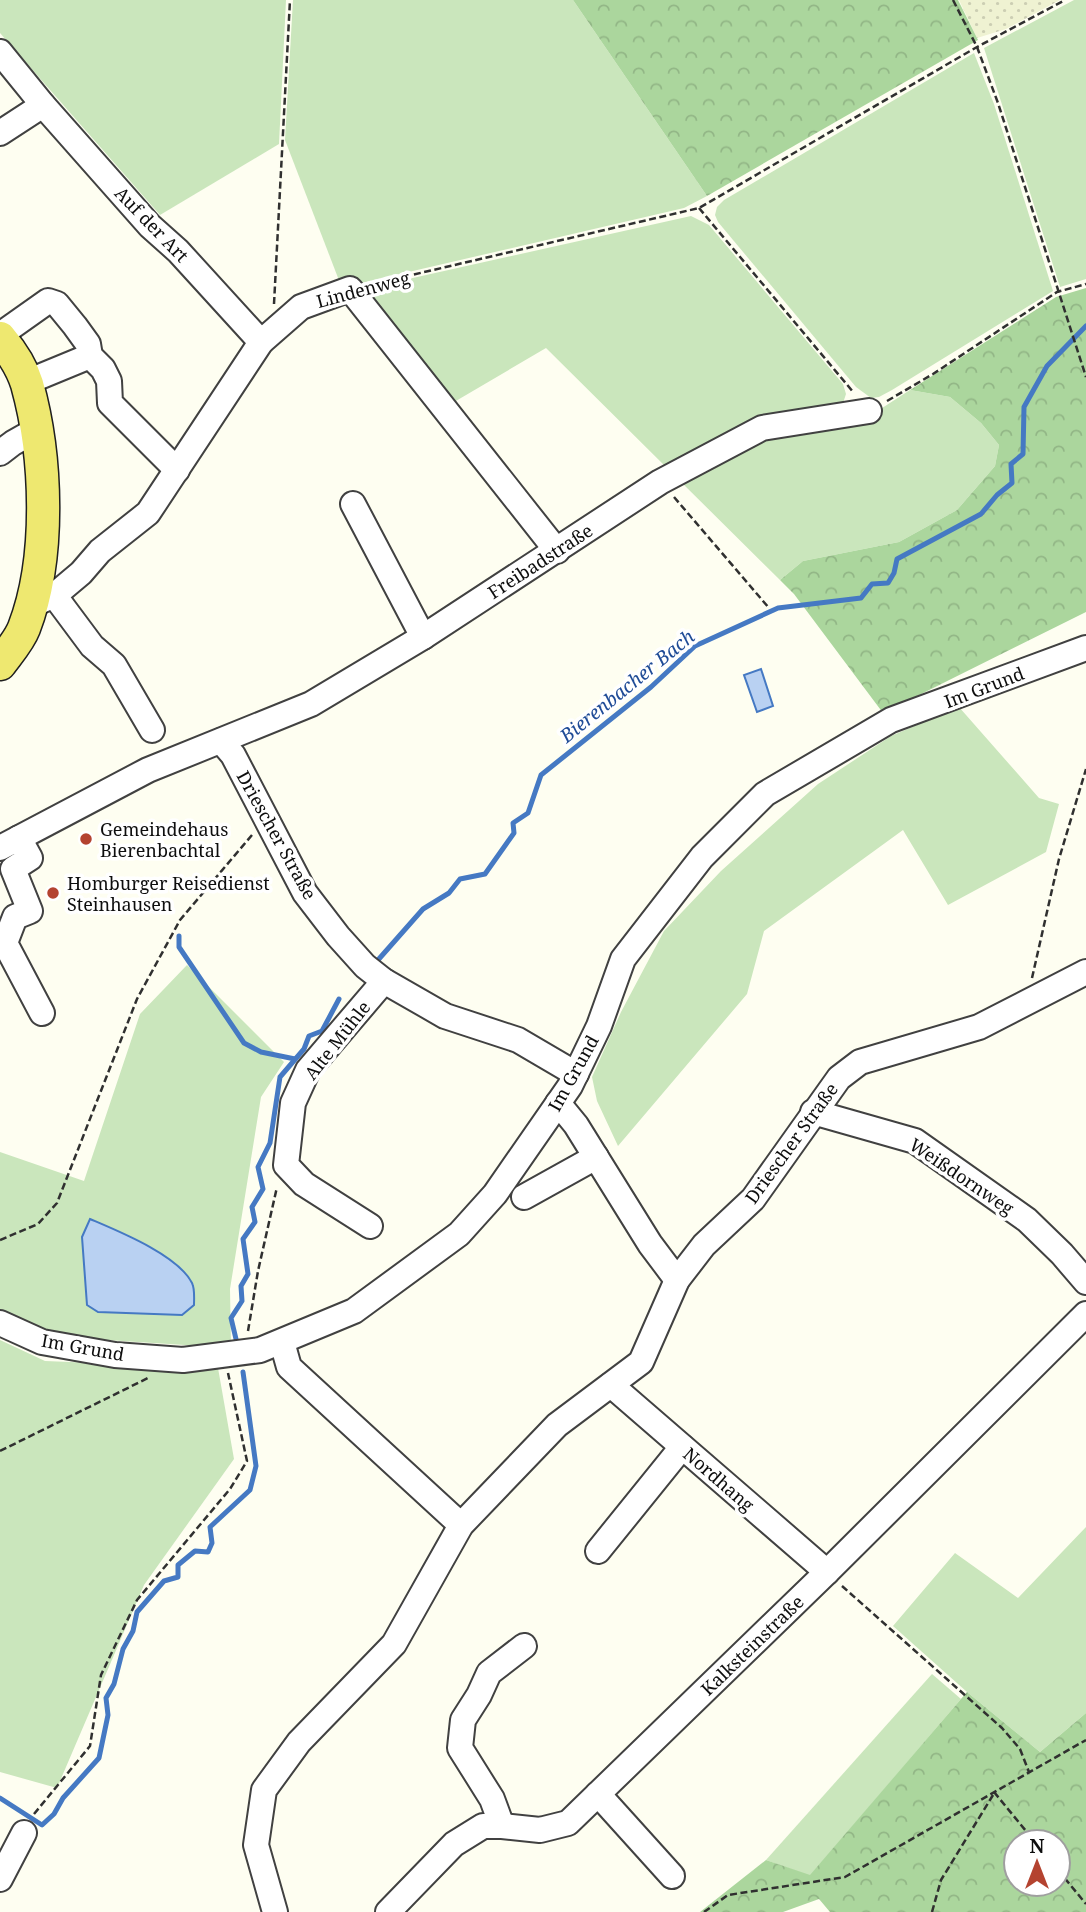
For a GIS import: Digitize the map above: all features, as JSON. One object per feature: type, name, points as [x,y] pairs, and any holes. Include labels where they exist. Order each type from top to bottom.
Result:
[{"type":"main road","points":[[0,337],[27,382],[41,470],[43,523],[43,600],[0,664]]},
{"type":"street","name":"Auf der Art","points":[[0,52],[150,226],[267,337]]},
{"type":"street","points":[[0,134],[43,105]]},
{"type":"street","name":"Lindenweg","points":[[43,600],[81,573],[100,551],[148,513],[267,337],[300,307],[350,289]]},
{"type":"street","points":[[350,289],[557,551]]},
{"type":"street","points":[[0,337],[48,301],[57,304],[88,344],[90,356],[103,369],[109,381],[110,403],[177,470]]},
{"type":"street","points":[[27,382],[90,356]]},
{"type":"street","name":"Freibadstraße","points":[[221,741],[311,704],[424,637],[660,482],[762,428],[869,411]]},
{"type":"street","points":[[0,453],[36,430]]},
{"type":"street","points":[[353,504],[424,637]]},
{"type":"street","points":[[43,600],[114,665],[152,730]]},
{"type":"street","name":"Im Grund","points":[[0,1323],[41,1342],[115,1355],[183,1360],[248,1352],[282,1342],[354,1311],[459,1234],[495,1194],[576,1074],[599,1026],[623,959],[702,857],[765,794],[891,720],[1086,648]]},
{"type":"street","points":[[42,1013],[5,943],[15,917],[30,911],[13,869],[30,858],[10,843],[148,770],[221,741]]},
{"type":"street","name":"Driescher Straße","points":[[221,741],[233,755],[306,893],[338,936],[365,966],[384,981],[445,1016],[518,1040],[576,1074]]},
{"type":"street","name":"Driescher Straße","points":[[275,1912],[256,1846],[264,1790],[299,1742],[394,1644],[461,1525],[558,1425],[641,1362],[677,1280],[704,1245],[753,1199],[839,1078],[860,1062],[979,1027],[1086,972]]},
{"type":"street","name":"Alte Mühle","points":[[286,1165],[293,1103],[308,1070],[384,981]]},
{"type":"street","points":[[558,1103],[576,1125],[649,1244],[677,1280]]},
{"type":"street","name":"Weißdornweg","points":[[813,1112],[915,1140],[1027,1220],[1086,1282]]},
{"type":"street","points":[[524,1197],[596,1157]]},
{"type":"street","points":[[286,1165],[304,1184],[370,1226]]},
{"type":"street","name":"Kalksteinstraße","points":[[388,1912],[454,1844],[482,1826],[541,1830],[568,1823],[827,1572],[1086,1314]]},
{"type":"street","points":[[282,1342],[289,1367],[461,1525]]},
{"type":"street","name":"Nordhang","points":[[611,1385],[827,1572]]},
{"type":"street","points":[[598,1551],[682,1447]]},
{"type":"street","points":[[502,1826],[492,1799],[460,1748],[463,1720],[489,1673],[524,1646]]},
{"type":"street","points":[[598,1794],[672,1876]]},
{"type":"street","points":[[0,1878],[29,1823]]},
{"type":"path","points":[[267,337],[290,0]]},
{"type":"path","points":[[953,0],[976,47],[998,103],[1086,377]]},
{"type":"path","name":"Lindenweg","points":[[350,289],[699,208],[976,47],[1065,0]]},
{"type":"path","points":[[699,208],[869,411],[933,374],[1058,292],[1086,284]]},
{"type":"path","points":[[660,482],[769,608]]},
{"type":"path","points":[[1027,1002],[1059,859],[1086,769]]},
{"type":"path","points":[[0,1240],[38,1224],[57,1203],[137,999],[180,920],[265,819]]},
{"type":"path","points":[[248,1352],[247,1335],[257,1271],[280,1173],[286,1165]]},
{"type":"path","points":[[29,1823],[90,1746],[101,1675],[137,1600],[230,1489],[247,1461],[224,1356]]},
{"type":"path","points":[[0,1451],[147,1378]]},
{"type":"path","points":[[827,1572],[1002,1728],[1020,1749],[1029,1772]]},
{"type":"path","points":[[704,1912],[728,1895],[845,1877],[1086,1740]]},
{"type":"path","points":[[994,1792],[1024,1828]]},
{"type":"path","points":[[932,1912],[941,1880],[994,1792]]},
{"type":"path","points":[[1072,1888],[1086,1905]]},
{"type":"green space","points":[[0,0],[286,0],[279,144],[160,215],[0,33]]},
{"type":"green space","points":[[293,0],[573,0],[707,196],[684,208],[344,287],[340,283],[285,140]]},
{"type":"green space","points":[[573,0],[958,0],[978,40],[707,196]]},
{"type":"green space","points":[[959,0],[1060,0],[1006,29],[977,38]]},
{"type":"green space","points":[[1074,0],[1086,0],[1086,279],[1060,287],[984,48]]},
{"type":"green space","points":[[974,53],[994,104],[1053,291],[892,390],[871,398],[856,387],[718,222],[715,215],[717,207],[724,200]]},
{"type":"green space","points":[[691,216],[709,225],[843,384],[846,394],[841,409],[670,471],[546,348],[449,405],[362,293],[377,286]]},
{"type":"green space","points":[[1086,288],[1086,612],[883,713],[794,594],[780,580],[803,561],[899,542],[957,510],[995,466],[999,445],[981,423],[950,397],[910,390],[1056,297]]},
{"type":"green space","points":[[910,390],[950,397],[981,423],[999,445],[995,466],[957,510],[899,542],[803,561],[780,580],[678,479],[769,434],[879,410]]},
{"type":"green space","points":[[959,707],[1039,798],[1059,804],[1046,852],[948,905],[903,830],[764,931],[747,994],[618,1146],[597,1101],[592,1077],[621,1012],[664,931],[721,871],[818,784],[891,736]]},
{"type":"green space","points":[[187,965],[284,1062],[261,1097],[230,1289],[231,1348],[45,1336],[0,1312],[0,1152],[84,1181],[140,1014]],"holes":[[[126,1234],[179,1266],[194,1285],[155,1303],[127,1312],[113,1313],[87,1305]]]},
{"type":"green space","points":[[0,1340],[45,1361],[218,1368],[234,1459],[144,1585],[57,1788],[0,1772]]},
{"type":"green space","points":[[1086,1527],[1086,1713],[1040,1752],[893,1626],[955,1553],[1018,1598]]},
{"type":"green space","points":[[932,1674],[961,1699],[810,1876],[766,1860]]},
{"type":"green space","points":[[967,1692],[1040,1752],[1086,1713],[1086,1912],[830,1912],[819,1899],[783,1912],[700,1912],[766,1860],[810,1875]]},
{"type":"water","points":[[761,669],[773,706],[757,712],[744,675]]},
{"type":"water","points":[[90,1219],[146,1245],[174,1263],[192,1283],[194,1305],[182,1315],[98,1312],[87,1305],[82,1237]]},
{"type":"waterway","name":"Bierenbacher Bach","points":[[378,960],[423,909],[449,893],[460,879],[485,874],[514,833],[513,823],[528,813],[541,775],[651,687],[695,646],[778,608],[861,598],[872,584],[888,583],[894,573],[897,559],[981,514],[997,495],[1012,483],[1011,464],[1023,454],[1024,407],[1047,366],[1086,326]]},
{"type":"waterway","points":[[179,936],[179,947],[244,1043],[261,1052],[295,1059]]},
{"type":"waterway","name":"Bierenbacher Bach","points":[[236,1339],[231,1318],[242,1301],[241,1286],[248,1274],[243,1239],[255,1222],[252,1207],[263,1189],[258,1167],[270,1143],[280,1077],[304,1049],[309,1036],[322,1031],[339,999]]},
{"type":"waterway","name":"Bierenbacher Bach","points":[[0,1798],[42,1825],[99,1758],[108,1715],[106,1698],[114,1684],[137,1612],[164,1581],[178,1577],[178,1565],[195,1551],[208,1552],[212,1543],[210,1527],[250,1490],[256,1466],[243,1372]]},
{"type":"place","name":"Gemeindehaus Bierenbachtal","points":[[86,839]]},
{"type":"place","name":"Homburger Reisedienst Steinhausen","points":[[53,893]]}]
